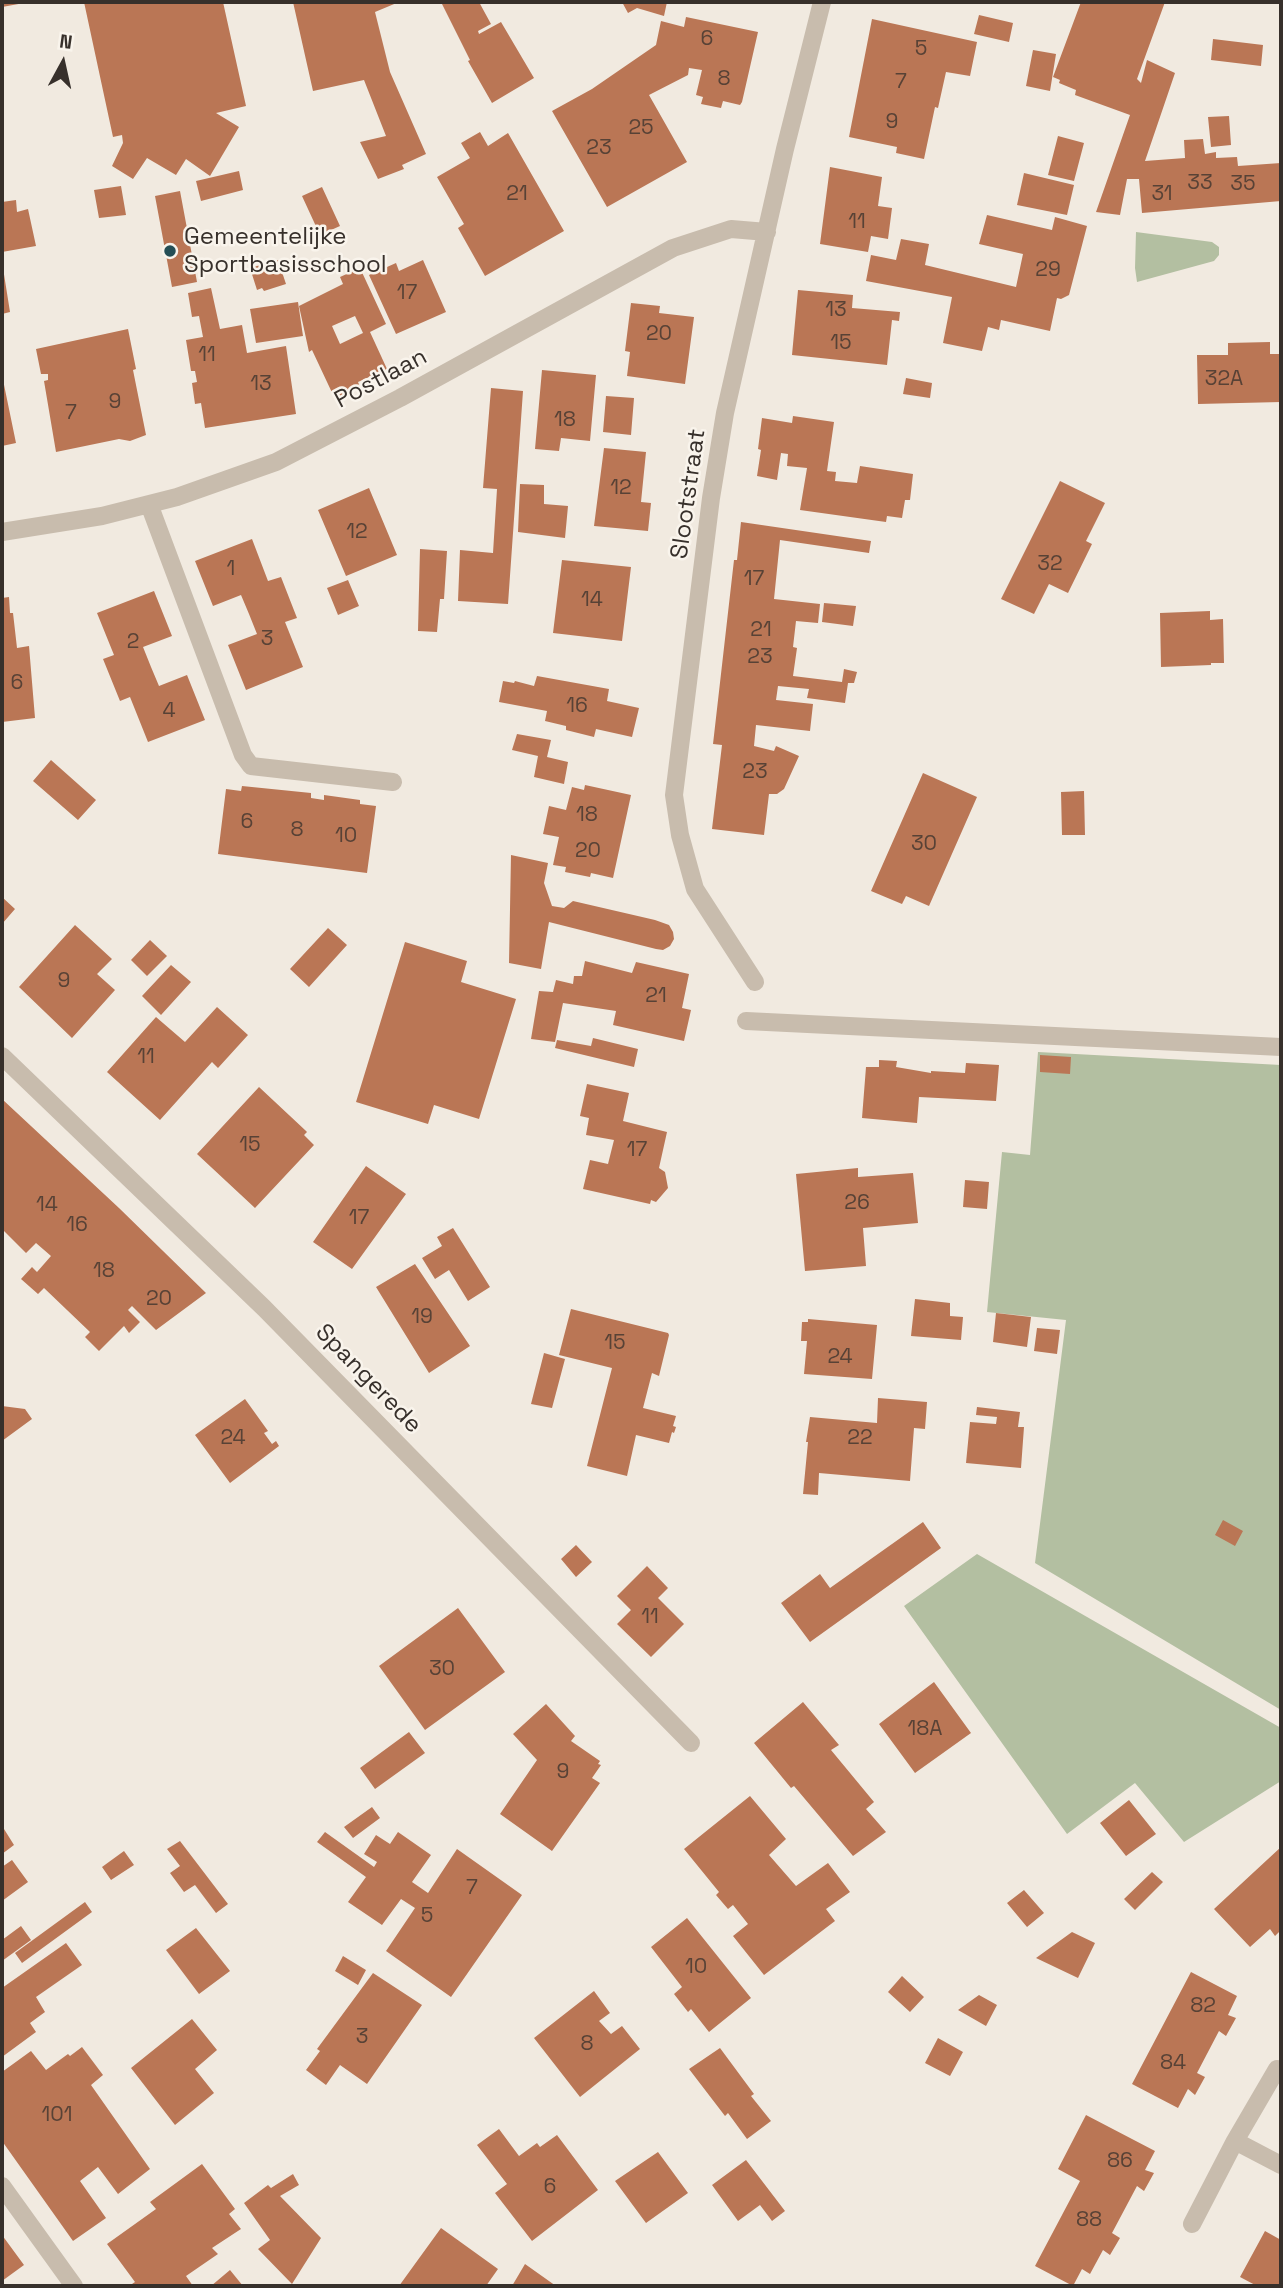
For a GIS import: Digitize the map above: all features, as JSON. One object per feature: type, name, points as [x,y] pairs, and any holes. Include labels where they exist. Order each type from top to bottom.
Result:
[{"type":"street","name":"Slootstraat","points":[[755,982],[695,889],[680,835],[674,795],[711,498],[725,413],[822,2]]},
{"type":"street","name":"Postlaan","points":[[2,532],[102,516],[177,497],[276,462],[400,398],[673,248],[731,229],[766,232]]},
{"type":"street","points":[[149,504],[243,754],[251,766],[393,782]]},
{"type":"street","points":[[746,1021],[1281,1047]]},
{"type":"street","name":"Spangerede","points":[[2,1056],[264,1308],[691,1743]]},
{"type":"street","points":[[1192,2224],[1235,2141],[1277,2069]]},
{"type":"street","points":[[1235,2141],[1281,2165]]},
{"type":"street","points":[[2,2186],[74,2286]]},
{"type":"green space","points":[[1136,232],[1212,242],[1219,247],[1219,255],[1214,261],[1137,282]]},
{"type":"green space","points":[[1038,1052],[1281,1065],[1281,1710],[1035,1563],[1066,1320],[987,1312],[1002,1152],[1030,1155]]},
{"type":"green space","points":[[977,1554],[1281,1728],[1281,1781],[1184,1842],[1135,1783],[1067,1834],[904,1606]]},
{"type":"building","points":[[2,2],[24,2],[24,3],[2,7]]},
{"type":"building","points":[[84,2],[223,2],[246,106],[216,113],[239,127],[210,176],[186,159],[176,175],[147,158],[133,179],[112,166],[123,143],[122,135],[113,137]]},
{"type":"building","points":[[293,2],[399,2],[375,12],[390,72],[426,154],[402,165],[404,169],[378,179],[360,142],[386,136],[364,80],[313,91]]},
{"type":"building","points":[[441,2],[479,2],[491,24],[478,31],[479,34],[501,22],[534,78],[492,103],[468,61],[470,60]]},
{"type":"building","points":[[622,2],[667,2],[664,16],[637,8],[628,13]]},
{"type":"building","points":[[1081,2],[1165,2],[1137,79],[1141,83],[1147,60],[1175,73],[1145,161],[1185,158],[1184,140],[1203,139],[1205,154],[1216,152],[1216,158],[1237,157],[1238,166],[1281,163],[1281,201],[1142,213],[1139,179],[1127,179],[1120,215],[1096,212],[1130,115],[1075,95],[1076,90],[1059,83],[1060,80],[1053,77]]},
{"type":"building","points":[[979,15],[1013,23],[1009,42],[974,34]]},
{"type":"building","points":[[686,17],[758,32],[742,102],[740,105],[723,101],[721,108],[701,104],[703,97],[696,95],[702,70],[689,68],[688,75],[649,95],[687,162],[607,207],[552,111],[592,89],[656,45],[661,21],[684,27]]},
{"type":"building","points":[[872,19],[977,42],[970,76],[946,72],[924,159],[896,153],[897,147],[849,137]]},
{"type":"building","points":[[1213,39],[1263,45],[1261,66],[1211,60]]},
{"type":"building","points":[[1033,50],[1056,54],[1050,91],[1026,86]]},
{"type":"building","points":[[1229,116],[1231,145],[1211,147],[1208,117]]},
{"type":"building","points":[[480,132],[488,146],[508,133],[564,231],[485,276],[458,228],[464,224],[437,177],[470,158],[461,143]]},
{"type":"building","points":[[1058,136],[1084,143],[1074,181],[1048,175]]},
{"type":"building","points":[[830,167],[882,177],[878,206],[892,208],[888,239],[871,236],[868,252],[820,244]]},
{"type":"building","points":[[239,171],[243,190],[201,201],[196,181]]},
{"type":"building","points":[[1024,173],[1074,185],[1067,215],[1017,205]]},
{"type":"building","points":[[121,186],[126,215],[99,218],[94,190]]},
{"type":"building","points":[[322,187],[340,226],[320,235],[302,196]]},
{"type":"building","points":[[180,191],[197,282],[172,287],[155,196]]},
{"type":"building","points":[[16,200],[17,212],[28,209],[36,246],[2,252],[2,202]]},
{"type":"building","points":[[987,215],[1052,230],[1055,217],[1087,226],[1069,295],[1057,298],[1050,331],[1001,320],[999,330],[988,327],[982,351],[943,343],[952,297],[866,281],[871,255],[896,260],[901,239],[929,244],[925,265],[1016,287],[1023,254],[979,244]]},
{"type":"building","points":[[278,260],[286,284],[264,291],[262,288],[257,290],[250,268]]},
{"type":"building","points":[[423,260],[446,312],[396,334],[369,275],[396,263],[399,271]]},
{"type":"building","points":[[360,268],[386,324],[370,332],[387,369],[358,382],[360,387],[335,399],[312,350],[309,352],[299,306],[343,284],[340,277]],"holes":[[[355,316],[363,333],[340,344],[332,326]]]},
{"type":"building","points":[[2,269],[10,312],[2,314]]},
{"type":"building","points":[[211,288],[220,329],[242,325],[247,353],[286,346],[296,414],[205,428],[201,403],[195,404],[192,383],[197,382],[195,371],[191,371],[186,340],[203,337],[199,316],[192,317],[188,293]]},
{"type":"building","points":[[798,290],[853,295],[852,308],[900,312],[899,321],[892,320],[887,365],[792,355]]},
{"type":"building","points":[[298,302],[303,336],[256,343],[250,309]]},
{"type":"building","points":[[631,303],[660,306],[659,313],[694,317],[685,384],[627,376],[630,352],[625,351]]},
{"type":"building","points":[[128,329],[146,435],[130,441],[119,439],[56,452],[44,381],[48,380],[48,374],[41,374],[36,349]]},
{"type":"building","points":[[1270,342],[1270,354],[1281,354],[1281,402],[1198,404],[1197,355],[1228,355],[1228,343]]},
{"type":"building","points":[[542,370],[596,375],[590,441],[561,438],[559,451],[535,449]]},
{"type":"building","points":[[2,375],[16,443],[2,446]]},
{"type":"building","points":[[906,378],[932,383],[930,398],[903,394]]},
{"type":"building","points":[[491,388],[523,391],[508,604],[458,601],[460,550],[493,553],[497,489],[483,488]]},
{"type":"building","points":[[606,396],[634,398],[631,435],[603,432]]},
{"type":"building","points":[[793,416],[834,422],[827,471],[836,472],[835,481],[857,483],[860,466],[913,474],[910,500],[905,500],[902,518],[887,516],[886,522],[800,510],[807,468],[787,466],[788,454],[781,453],[777,480],[757,476],[762,418],[792,423]]},
{"type":"building","points":[[604,448],[646,452],[641,502],[651,503],[648,531],[594,526]]},
{"type":"building","points":[[1060,481],[1105,503],[1086,541],[1092,544],[1068,593],[1049,584],[1034,614],[1001,599]]},
{"type":"building","points":[[520,484],[544,485],[544,504],[568,506],[565,538],[518,532]]},
{"type":"building","points":[[369,488],[397,555],[346,576],[318,510]]},
{"type":"building","points":[[741,522],[871,541],[869,553],[780,540],[774,599],[820,604],[818,623],[796,621],[793,647],[797,648],[793,676],[842,682],[844,669],[857,672],[854,683],[848,683],[845,703],[807,698],[809,689],[778,686],[776,700],[813,704],[810,731],[756,725],[754,746],[774,751],[776,746],[799,756],[784,789],[777,794],[769,794],[764,835],[712,829],[722,745],[713,744],[734,560],[737,560]]},
{"type":"building","points":[[252,539],[268,581],[281,577],[297,618],[285,622],[303,667],[246,690],[228,645],[257,634],[241,595],[213,606],[195,561]]},
{"type":"building","points":[[420,549],[447,551],[444,599],[440,599],[437,632],[418,631]]},
{"type":"building","points":[[562,560],[631,567],[622,641],[553,633]]},
{"type":"building","points":[[348,580],[359,606],[338,615],[327,588]]},
{"type":"building","points":[[154,591],[172,636],[143,647],[159,686],[187,675],[205,720],[148,742],[130,697],[120,701],[103,659],[114,655],[97,613]]},
{"type":"building","points":[[9,597],[17,648],[29,646],[35,718],[2,722],[2,598]]},
{"type":"building","points":[[824,603],[856,606],[853,626],[822,622]]},
{"type":"building","points":[[1210,611],[1210,620],[1223,619],[1224,663],[1161,667],[1160,613]]},
{"type":"building","points":[[537,676],[609,689],[607,701],[639,708],[632,737],[596,729],[594,737],[566,730],[566,726],[545,721],[547,711],[499,702],[503,681],[534,686]]},
{"type":"building","points":[[517,734],[551,740],[547,757],[568,762],[564,784],[534,777],[538,756],[512,750]]},
{"type":"building","points":[[51,760],[96,800],[78,820],[33,781]]},
{"type":"building","points":[[923,773],[977,797],[929,906],[906,896],[902,904],[871,891]]},
{"type":"building","points":[[585,785],[631,795],[613,878],[591,873],[590,877],[565,872],[566,867],[553,865],[559,837],[543,834],[549,806],[566,810],[572,787],[584,790]]},
{"type":"building","points":[[242,786],[311,793],[311,798],[324,800],[324,795],[360,800],[360,804],[376,806],[367,873],[218,854],[226,789],[241,791]]},
{"type":"building","points":[[1084,791],[1085,835],[1062,835],[1061,792]]},
{"type":"building","points":[[511,855],[548,863],[544,883],[552,906],[564,908],[573,901],[655,920],[669,925],[674,939],[670,946],[663,950],[549,922],[541,969],[509,963]]},
{"type":"building","points":[[2,897],[15,909],[2,924]]},
{"type":"building","points":[[75,925],[112,959],[97,974],[115,990],[72,1038],[19,987]]},
{"type":"building","points":[[328,928],[347,945],[309,987],[290,969]]},
{"type":"building","points":[[150,940],[167,956],[147,976],[131,960]]},
{"type":"building","points":[[405,942],[467,961],[461,982],[516,999],[479,1119],[434,1105],[428,1124],[356,1102]]},
{"type":"building","points":[[585,961],[632,973],[636,962],[689,974],[682,1008],[691,1010],[684,1041],[613,1025],[616,1011],[563,1003],[555,1042],[531,1039],[539,991],[553,992],[556,980],[573,984],[574,976],[582,976]]},
{"type":"building","points":[[171,965],[191,982],[161,1015],[142,996]]},
{"type":"building","points":[[217,1007],[248,1035],[218,1068],[212,1062],[160,1120],[107,1072],[156,1017],[185,1042]]},
{"type":"building","points":[[593,1038],[638,1049],[634,1067],[555,1048],[557,1040],[591,1046]]},
{"type":"building","points":[[1040,1055],[1071,1057],[1070,1074],[1040,1072]]},
{"type":"building","points":[[879,1060],[897,1061],[896,1067],[931,1073],[965,1073],[966,1063],[999,1065],[996,1101],[919,1097],[917,1123],[862,1118],[866,1067],[879,1067]]},
{"type":"building","points":[[587,1084],[629,1093],[623,1121],[667,1132],[659,1168],[665,1172],[668,1188],[656,1202],[651,1200],[650,1204],[583,1189],[590,1160],[608,1164],[614,1140],[586,1135],[589,1118],[580,1116]]},
{"type":"building","points":[[259,1087],[307,1132],[304,1135],[314,1145],[255,1208],[197,1154]]},
{"type":"building","points":[[2,1099],[206,1293],[156,1330],[132,1306],[128,1310],[140,1322],[129,1333],[124,1326],[99,1351],[85,1337],[90,1332],[44,1288],[38,1294],[21,1279],[32,1267],[37,1272],[51,1256],[36,1243],[26,1253],[2,1229]]},
{"type":"building","points":[[366,1166],[406,1194],[352,1269],[313,1242]]},
{"type":"building","points":[[858,1168],[858,1177],[913,1173],[918,1223],[863,1228],[866,1266],[805,1271],[796,1174]]},
{"type":"building","points":[[965,1180],[989,1182],[987,1209],[963,1207]]},
{"type":"building","points":[[453,1228],[490,1287],[468,1301],[449,1270],[435,1279],[422,1258],[442,1246],[437,1237]]},
{"type":"building","points":[[415,1264],[470,1346],[429,1373],[376,1287]]},
{"type":"building","points":[[915,1299],[950,1303],[950,1316],[963,1317],[961,1340],[911,1336]]},
{"type":"building","points":[[571,1309],[669,1335],[659,1376],[652,1373],[643,1408],[676,1416],[673,1426],[676,1427],[669,1443],[636,1435],[627,1476],[587,1466],[612,1368],[559,1355]]},
{"type":"building","points":[[996,1313],[1031,1317],[1027,1347],[993,1342]]},
{"type":"building","points":[[808,1319],[877,1325],[872,1379],[804,1374],[807,1341],[801,1341],[802,1322],[808,1322]]},
{"type":"building","points":[[1037,1328],[1060,1330],[1057,1354],[1034,1351]]},
{"type":"building","points":[[544,1353],[565,1359],[552,1408],[531,1404]]},
{"type":"building","points":[[878,1398],[927,1402],[925,1429],[914,1428],[910,1481],[819,1473],[818,1495],[803,1494],[810,1417],[877,1423]]},
{"type":"building","points":[[245,1399],[268,1431],[264,1433],[272,1444],[276,1441],[279,1446],[230,1483],[195,1435]]},
{"type":"building","points":[[2,1406],[25,1409],[32,1419],[2,1441]]},
{"type":"building","points":[[977,1407],[1020,1412],[1018,1427],[1024,1427],[1021,1468],[966,1463],[970,1422],[996,1424],[997,1417],[976,1415]]},
{"type":"building","points":[[1223,1520],[1243,1531],[1235,1546],[1215,1535]]},
{"type":"building","points":[[923,1522],[941,1548],[810,1642],[781,1603],[820,1574],[830,1588]]},
{"type":"building","points":[[576,1545],[592,1562],[576,1577],[561,1559]]},
{"type":"building","points":[[647,1566],[668,1588],[658,1598],[684,1624],[651,1657],[617,1624],[631,1610],[617,1596]]},
{"type":"building","points":[[458,1608],[505,1672],[425,1730],[379,1666]]},
{"type":"building","points":[[934,1682],[971,1733],[915,1773],[879,1724]]},
{"type":"building","points":[[803,1702],[839,1745],[831,1750],[874,1802],[866,1809],[886,1832],[853,1856],[754,1743]]},
{"type":"building","points":[[546,1704],[575,1736],[571,1741],[600,1761],[598,1764],[601,1765],[592,1778],[600,1783],[552,1851],[500,1814],[537,1760],[513,1734]]},
{"type":"building","points":[[409,1732],[425,1753],[375,1789],[360,1768]]},
{"type":"building","points":[[750,1796],[786,1839],[769,1855],[796,1886],[828,1863],[850,1892],[826,1909],[835,1921],[764,1975],[733,1936],[748,1924],[733,1905],[728,1909],[716,1895],[719,1892],[684,1849]]},
{"type":"building","points":[[1129,1800],[1156,1834],[1126,1856],[1100,1823]]},
{"type":"building","points":[[372,1807],[380,1818],[353,1838],[344,1827]]},
{"type":"building","points":[[4,1829],[14,1845],[2,1854],[2,1830]]},
{"type":"building","points":[[325,1832],[374,1867],[377,1862],[364,1854],[376,1835],[390,1844],[398,1832],[431,1855],[412,1882],[428,1893],[457,1849],[522,1895],[451,1997],[386,1951],[415,1908],[401,1899],[382,1925],[348,1902],[366,1877],[317,1842]]},
{"type":"building","points":[[180,1841],[228,1904],[216,1913],[195,1885],[184,1892],[170,1873],[180,1866],[167,1849]]},
{"type":"building","points":[[1281,1847],[1281,1930],[1275,1936],[1270,1929],[1250,1947],[1214,1909]]},
{"type":"building","points":[[124,1851],[134,1865],[111,1880],[102,1867]]},
{"type":"building","points":[[12,1860],[28,1882],[2,1901],[2,1867]]},
{"type":"building","points":[[1152,1872],[1163,1882],[1135,1910],[1124,1899]]},
{"type":"building","points":[[1024,1890],[1044,1913],[1027,1927],[1007,1903]]},
{"type":"building","points":[[85,1902],[92,1912],[22,1963],[15,1953]]},
{"type":"building","points":[[687,1918],[751,1998],[709,2032],[691,2009],[688,2012],[674,1994],[682,1987],[651,1947]]},
{"type":"building","points":[[21,1926],[31,1940],[2,1961],[2,1940]]},
{"type":"building","points":[[196,1928],[230,1971],[199,1994],[166,1950]]},
{"type":"building","points":[[1072,1932],[1095,1943],[1078,1978],[1036,1958]]},
{"type":"building","points":[[66,1943],[82,1965],[36,1997],[45,2012],[30,2023],[36,2032],[2,2057],[2,1988]]},
{"type":"building","points":[[343,1956],[366,1970],[358,1985],[335,1971]]},
{"type":"building","points":[[1191,1972],[1237,1996],[1228,2015],[1236,2018],[1226,2036],[1219,2031],[1197,2073],[1205,2077],[1195,2095],[1188,2089],[1178,2108],[1132,2084]]},
{"type":"building","points":[[373,1973],[422,2005],[367,2084],[340,2065],[326,2085],[306,2070],[320,2051],[317,2049]]},
{"type":"building","points":[[902,1976],[924,1997],[910,2012],[888,1992]]},
{"type":"building","points":[[594,1991],[610,2013],[599,2021],[611,2034],[622,2026],[640,2049],[580,2097],[534,2038]]},
{"type":"building","points":[[979,1995],[997,2005],[986,2026],[958,2010]]},
{"type":"building","points":[[192,2019],[217,2050],[195,2069],[214,2093],[175,2125],[131,2068]]},
{"type":"building","points":[[938,2038],[963,2052],[950,2076],[925,2063]]},
{"type":"building","points":[[82,2047],[103,2075],[91,2085],[150,2169],[118,2194],[98,2167],[80,2181],[106,2218],[73,2241],[2,2141],[2,2072],[31,2051],[46,2070]]},
{"type":"building","points":[[720,2048],[771,2121],[747,2139],[728,2113],[725,2116],[689,2069]]},
{"type":"building","points":[[1086,2115],[1155,2151],[1145,2170],[1154,2173],[1144,2191],[1137,2186],[1112,2233],[1120,2238],[1110,2255],[1103,2250],[1090,2274],[1082,2269],[1073,2286],[1035,2266],[1080,2181],[1058,2169]]},
{"type":"building","points":[[499,2129],[519,2156],[537,2143],[540,2147],[557,2135],[598,2190],[532,2241],[495,2193],[507,2184],[477,2145]]},
{"type":"building","points":[[658,2152],[688,2193],[646,2223],[615,2181]]},
{"type":"building","points":[[746,2160],[785,2211],[772,2221],[760,2205],[738,2221],[712,2185]]},
{"type":"building","points":[[202,2164],[235,2209],[229,2214],[241,2229],[212,2248],[218,2254],[186,2276],[193,2286],[129,2286],[135,2282],[107,2244],[156,2209],[150,2202]]},
{"type":"building","points":[[293,2174],[299,2185],[280,2196],[321,2238],[292,2284],[258,2249],[270,2240],[244,2203],[268,2185],[271,2188]]},
{"type":"building","points":[[441,2228],[498,2269],[486,2286],[399,2286]]},
{"type":"building","points":[[1265,2231],[1281,2240],[1281,2286],[1257,2286],[1240,2277]]},
{"type":"building","points":[[2,2235],[24,2265],[2,2281]]},
{"type":"building","points":[[525,2264],[556,2286],[512,2286]]},
{"type":"building","points":[[230,2270],[243,2286],[211,2286]]},
{"type":"place","name":"Gemeentelijke Sportbasisschool","points":[[170,251]]}]
